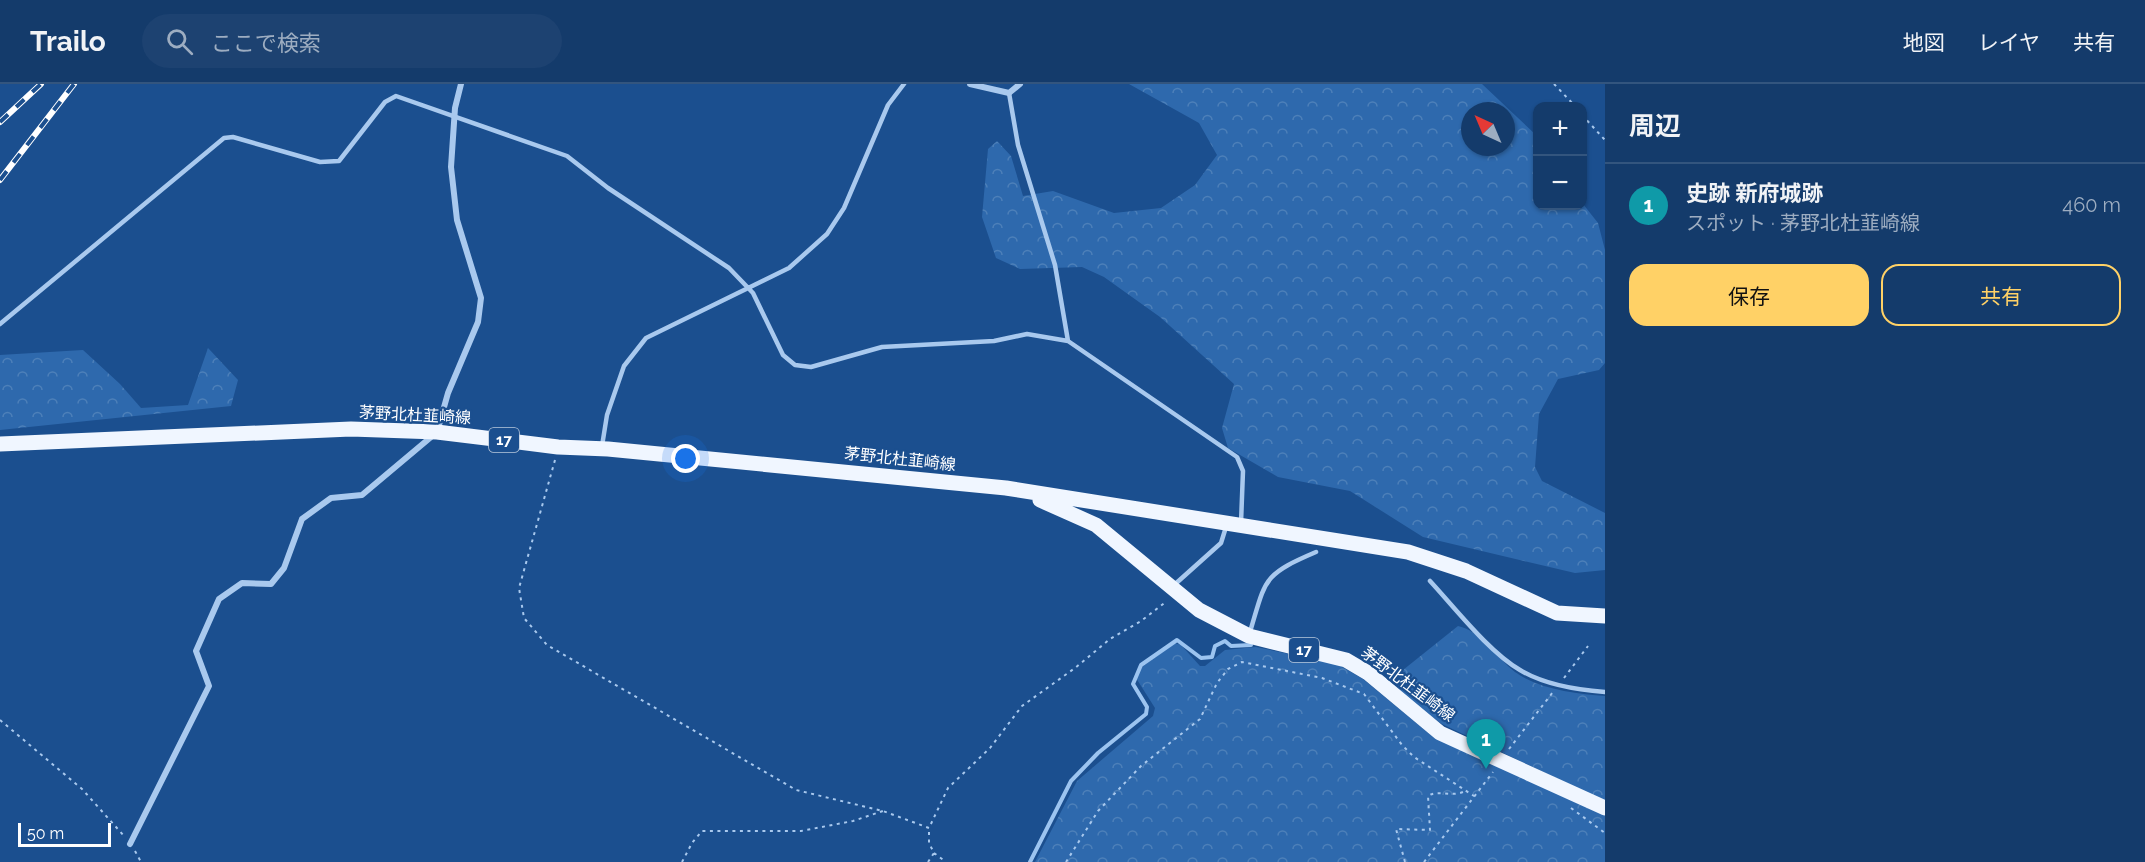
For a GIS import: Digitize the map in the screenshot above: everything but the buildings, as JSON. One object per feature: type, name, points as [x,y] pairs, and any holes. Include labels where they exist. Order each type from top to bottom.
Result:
[{"type":"main road","name":"茅野北杜韮崎線","points":[[0,444],[340,430],[437,432],[558,447],[602,448],[1006,488],[1408,552],[1466,571],[1557,613],[1605,616]]},
{"type":"main road","name":"茅野北杜韮崎線","points":[[1006,488],[1060,507],[1096,525],[1173,591],[1199,610],[1249,636],[1331,655],[1355,664],[1440,733],[1605,808]]},
{"type":"street","points":[[130,844],[209,686],[196,651],[219,599],[242,583],[271,584],[284,568],[302,519],[331,498],[362,495],[437,432],[448,393],[478,321],[481,298],[457,220],[451,167],[455,115],[461,84]]},
{"type":"street","points":[[970,84],[1009,93],[1020,84]]},
{"type":"lane","points":[[602,448],[607,415],[624,366],[646,338],[789,268],[817,245],[837,220],[877,127],[888,105],[904,84]]},
{"type":"lane","points":[[1009,93],[1018,145],[1055,265],[1068,341]]},
{"type":"lane","points":[[0,324],[224,138],[233,137],[320,162],[332,163],[339,161],[390,97],[396,96],[567,156],[608,188],[729,268],[749,287],[783,355],[795,365],[811,367],[882,347],[994,341],[1027,334],[1068,341],[1237,457],[1243,471],[1234,525],[1221,543],[1173,591]]},
{"type":"lane","points":[[1249,636],[1265,583],[1274,573],[1316,552]]},
{"type":"lane","points":[[1430,581],[1499,654],[1518,669],[1536,679],[1605,692]]},
{"type":"path","points":[[1554,84],[1571,102]]},
{"type":"path","points":[[1587,120],[1605,140]]},
{"type":"path","points":[[558,447],[519,588],[524,618],[547,645],[796,790],[883,811],[929,828]]},
{"type":"path","points":[[946,862],[934,853],[928,843],[929,828],[948,788],[990,748],[1022,706],[1075,668],[1110,639],[1141,621],[1173,591]]},
{"type":"path","points":[[1424,862],[1588,646]]},
{"type":"path","points":[[1066,862],[1098,811],[1141,766],[1200,719],[1217,683],[1228,669],[1242,662],[1322,678],[1364,694],[1402,745],[1414,757],[1474,796]]},
{"type":"path","points":[[0,720],[82,789],[115,823],[141,862]]},
{"type":"path","points":[[1405,862],[1396,829],[1430,830],[1428,796],[1434,793],[1453,796],[1465,791]]},
{"type":"path","points":[[1566,791],[1569,806],[1605,833]]},
{"type":"path","points":[[682,862],[692,843],[702,831],[801,831],[854,821],[883,811]]},
{"type":"path","points":[[928,862],[934,853]]},
{"type":"green space","points":[[1129,84],[1482,84],[1501,102],[1461,102],[1461,156],[1515,156],[1515,115],[1533,132],[1533,210],[1587,209],[1598,223],[1605,250],[1605,363],[1599,370],[1558,379],[1539,414],[1535,467],[1542,481],[1605,513],[1605,570],[1575,573],[1423,537],[1350,491],[1278,477],[1228,448],[1222,428],[1234,384],[1160,317],[1104,277],[1082,267],[1020,269],[996,258],[982,217],[988,149],[997,141],[1011,156],[1023,196],[1053,191],[1114,213],[1161,208],[1195,185],[1217,155],[1199,123]]},
{"type":"green space","points":[[208,348],[238,380],[231,406],[0,430],[0,355],[83,350],[120,384],[141,408],[188,405]]},
{"type":"green space","points":[[1458,626],[1474,633],[1524,678],[1558,690],[1605,696],[1605,801],[1442,724],[1419,708],[1398,688],[1398,674]]},
{"type":"green space","points":[[1175,643],[1181,645],[1200,666],[1205,666],[1225,650],[1256,647],[1337,664],[1363,679],[1432,736],[1605,815],[1605,862],[1035,862],[1077,781],[1153,716],[1155,708],[1136,678],[1139,669]]},
{"type":"waterway","points":[[1030,862],[1071,781],[1098,753],[1146,714],[1147,707],[1133,684],[1141,665],[1177,640],[1201,658],[1212,657],[1215,646],[1225,641],[1231,646],[1251,645]]},
{"type":"railway","points":[[0,122],[41,84]]},
{"type":"railway","points":[[0,180],[74,84]]},
{"type":"place","name":"史跡 新府城跡","points":[[1486,769]]}]
